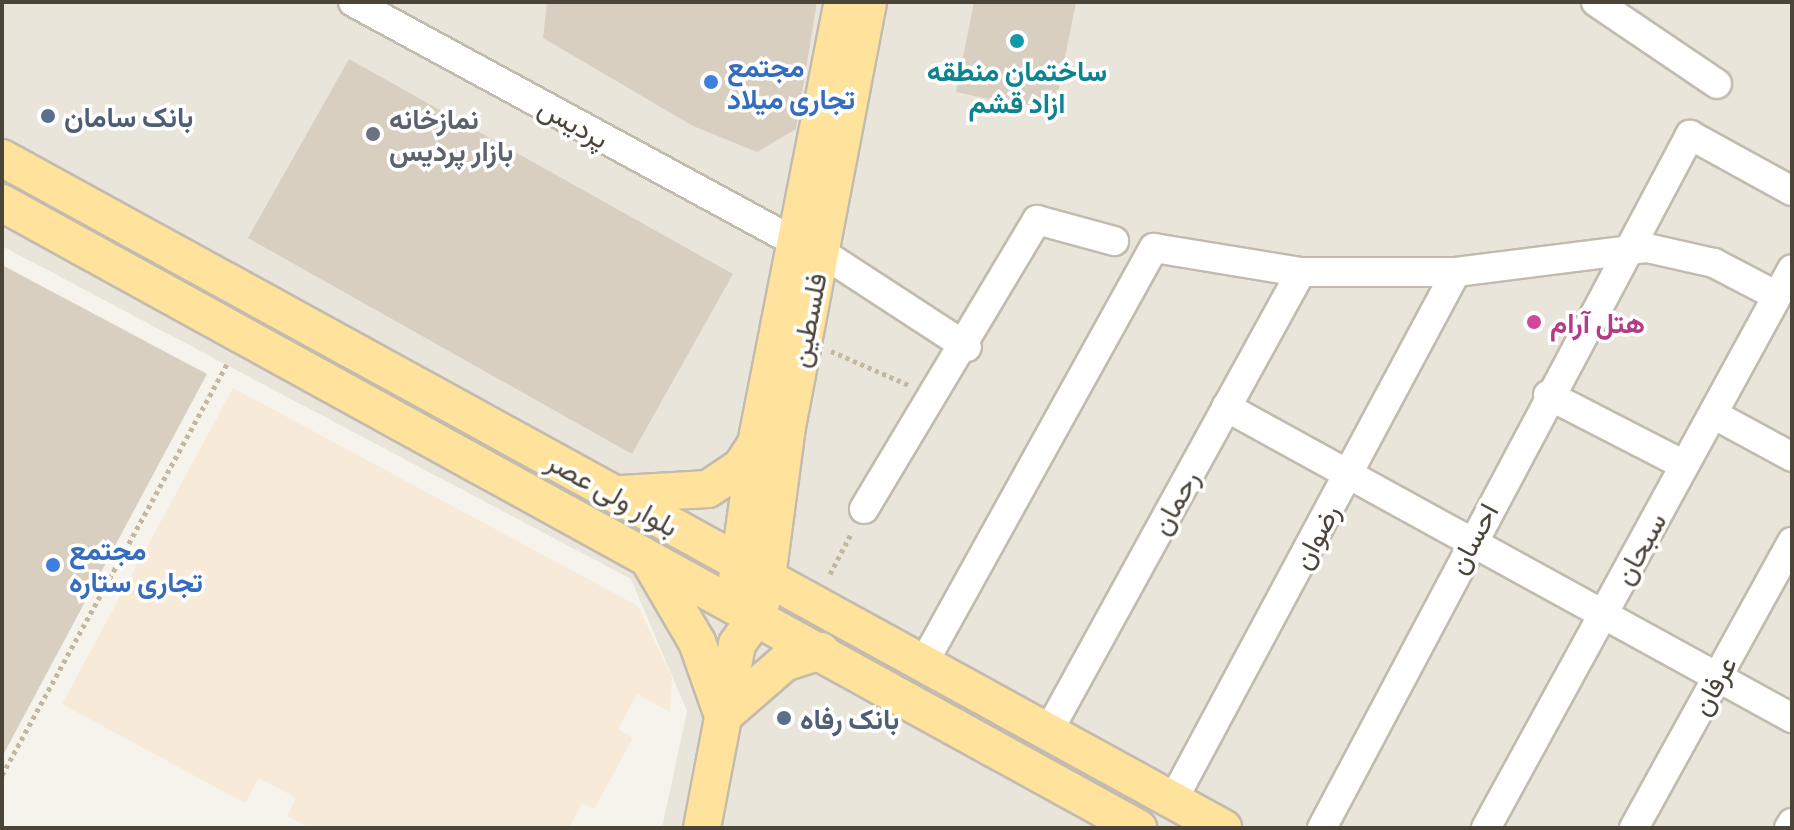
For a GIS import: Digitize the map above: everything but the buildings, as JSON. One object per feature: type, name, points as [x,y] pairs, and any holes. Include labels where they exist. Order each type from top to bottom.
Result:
[{"type":"main road","name":"فلسطین","points":[[702,828],[802,346],[808,247],[843,2]]},
{"type":"main road","name":"فلسطین","points":[[753,571],[756,444],[868,2]]},
{"type":"main road","name":"بلوار ولی عصر","points":[[2,158],[1223,828]]},
{"type":"main road","name":"بلوار ولی عصر","points":[[2,203],[644,553],[744,616],[821,651],[1122,824]]},
{"type":"main road","points":[[616,494],[708,489],[741,467],[756,444]]},
{"type":"main road","points":[[644,553],[697,642],[723,716],[784,663],[821,651]]},
{"type":"street","name":"پردیس","points":[[353,2],[808,247],[967,347]]},
{"type":"street","points":[[1596,2],[1717,84]]},
{"type":"street","name":"احسان","points":[[1322,828],[1470,541],[1690,135],[1792,191]]},
{"type":"street","points":[[864,509],[967,347],[1037,220],[1114,241]]},
{"type":"street","points":[[923,664],[1154,248],[1301,272],[1456,272],[1647,248],[1714,263],[1777,296]]},
{"type":"street","name":"سبحان","points":[[1486,828],[1792,269]]},
{"type":"street","name":"رحمان","points":[[1048,732],[1301,272]]},
{"type":"street","name":"رضوان","points":[[1173,800],[1456,272]]},
{"type":"street","points":[[1548,395],[1684,465]]},
{"type":"street","points":[[1226,407],[1792,718]]},
{"type":"street","points":[[1713,414],[1792,457]]},
{"type":"street","name":"عرفان","points":[[1634,828],[1792,542]]},
{"type":"path","points":[[2,775],[243,334]]},
{"type":"path","points":[[802,346],[847,354],[935,398]]},
{"type":"path","points":[[830,574],[864,509]]},
{"type":"shaded area","points":[[2,2],[1792,2],[1792,828],[662,828],[687,711],[631,579],[2,246]]},
{"type":"shaded area","points":[[233,388],[638,606],[672,678],[670,712],[637,694],[618,729],[633,738],[594,809],[582,803],[569,828],[310,828],[287,816],[296,798],[259,778],[245,803],[62,704]]},
{"type":"place","name":"ساختمان منطقه ازاد قشم","points":[[1017,41]]},
{"type":"place","name":"مجتمع تجاری میلاد","points":[[711,82]]},
{"type":"place","name":"بانک سامان","points":[[48,116]]},
{"type":"place","name":"نمازخانه بازار پردیس","points":[[373,134]]},
{"type":"place","name":"هتل آرام","points":[[1534,322]]},
{"type":"place","name":"مجتمع تجاری ستاره","points":[[53,565]]},
{"type":"place","name":"بانک رفاه","points":[[784,718]]}]
